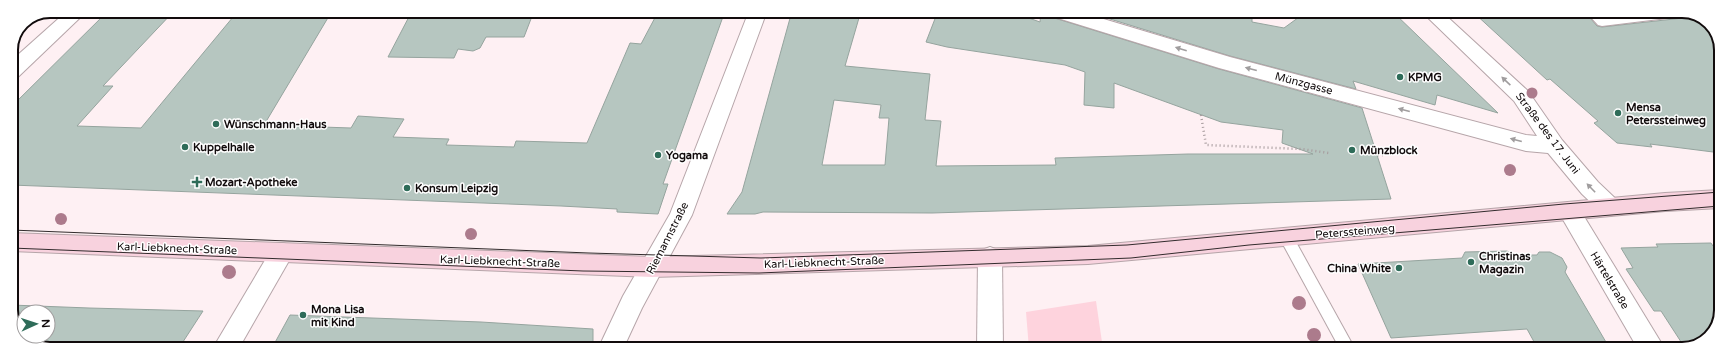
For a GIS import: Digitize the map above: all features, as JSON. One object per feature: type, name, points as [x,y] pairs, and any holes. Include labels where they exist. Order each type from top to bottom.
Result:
[{"type":"main road","name":"Peterssteinweg","points":[[990,257],[1088,255],[1570,211],[1714,199]]},
{"type":"main road","name":"Karl-Liebknecht-Straße","points":[[18,242],[652,267],[990,257]]},
{"type":"street","points":[[18,66],[70,18]]},
{"type":"street","name":"Riemannstraße","points":[[613,342],[681,215],[755,18]]},
{"type":"street","name":"Münzgasse","points":[[1079,18],[1226,63],[1526,143],[1554,146]]},
{"type":"street","name":"Straße des 17. Juni","points":[[1438,18],[1521,96],[1554,146],[1590,188],[1610,208]]},
{"type":"street","name":"Härtelstraße","points":[[1570,211],[1648,342]]},
{"type":"street","points":[[230,342],[282,252]]},
{"type":"street","points":[[990,257],[990,342]]},
{"type":"lane","points":[[1598,18],[1602,22],[1635,18]]},
{"type":"lane","points":[[1286,237],[1344,342]]},
{"type":"path","points":[[1201,115],[1206,145],[1301,149],[1329,153]]},
{"type":"path","points":[[1378,155],[1386,155]]},
{"type":"shaded area","points":[[1096,301],[1102,342],[1028,342],[1026,312]]},
{"type":"building","points":[[101,18],[167,18],[103,86],[113,86],[77,126],[141,128],[232,18],[328,18],[264,125],[351,128],[358,116],[404,119],[393,137],[449,139],[446,145],[514,147],[516,141],[587,143],[630,43],[641,44],[655,18],[722,18],[663,184],[668,184],[658,214],[617,212],[617,209],[561,206],[18,185],[18,100]]},
{"type":"building","points":[[408,18],[531,18],[524,37],[486,37],[480,48],[473,51],[458,49],[454,58],[388,57]]},
{"type":"building","points":[[790,18],[859,18],[845,66],[930,74],[925,120],[941,121],[936,166],[1056,165],[1055,158],[1188,154],[1313,154],[1282,143],[1283,130],[1221,122],[1114,83],[1114,108],[1084,105],[1085,72],[1065,65],[947,47],[926,42],[935,18],[1029,18],[1040,22],[1040,18],[1054,18],[1219,69],[1362,108],[1391,199],[932,213],[763,212],[755,214],[727,214],[742,192]],"holes":[[[834,100],[881,105],[879,118],[889,118],[885,165],[822,165]]]},
{"type":"building","name":"KPMG","points":[[1107,18],[1252,18],[1252,22],[1284,28],[1298,18],[1399,18],[1498,113],[1437,95],[1435,105],[1353,81],[1356,89],[1230,56]]},
{"type":"building","points":[[1480,18],[1590,18],[1597,26],[1602,27],[1682,18],[1698,22],[1709,32],[1714,48],[1714,152],[1650,144],[1652,147],[1617,143],[1594,123],[1598,121],[1550,79],[1547,80]]},
{"type":"building","points":[[1711,243],[1714,246],[1714,310],[1712,322],[1706,331],[1698,338],[1681,342],[1661,311],[1654,311],[1626,269],[1633,268],[1621,248],[1658,247],[1656,244]]},
{"type":"building","points":[[1507,251],[1514,255],[1537,255],[1539,252],[1550,252],[1562,258],[1567,267],[1565,272],[1606,342],[1534,342],[1527,329],[1391,338],[1358,264],[1462,258],[1465,252]]},
{"type":"building","points":[[56,307],[203,311],[183,342],[56,342]]},
{"type":"building","points":[[290,315],[481,322],[593,329],[593,342],[275,342]]},
{"type":"tram line","points":[[18,230],[589,253],[761,258],[1127,245],[1564,204],[1714,192]]},
{"type":"tram line","points":[[18,248],[583,271],[759,273],[1131,258],[1249,245],[1714,206]]},
{"type":"place","name":"KPMG","points":[[1400,77]]},
{"type":"place","name":"Mensa Peterssteinweg","points":[[1618,113]]},
{"type":"place","name":"Wünschmann-Haus","points":[[216,124]]},
{"type":"place","name":"Kuppelhalle","points":[[185,147]]},
{"type":"place","name":"Münzblock","points":[[1352,150]]},
{"type":"place","name":"Yogama","points":[[658,155]]},
{"type":"place","name":"Mozart-Apotheke","points":[[197,182]]},
{"type":"place","name":"Konsum Leipzig","points":[[407,188]]},
{"type":"place","name":"Christinas Magazin","points":[[1471,262]]},
{"type":"place","name":"China White","points":[[1399,268]]},
{"type":"place","name":"Mona Lisa mit Kind","points":[[303,315]]}]
